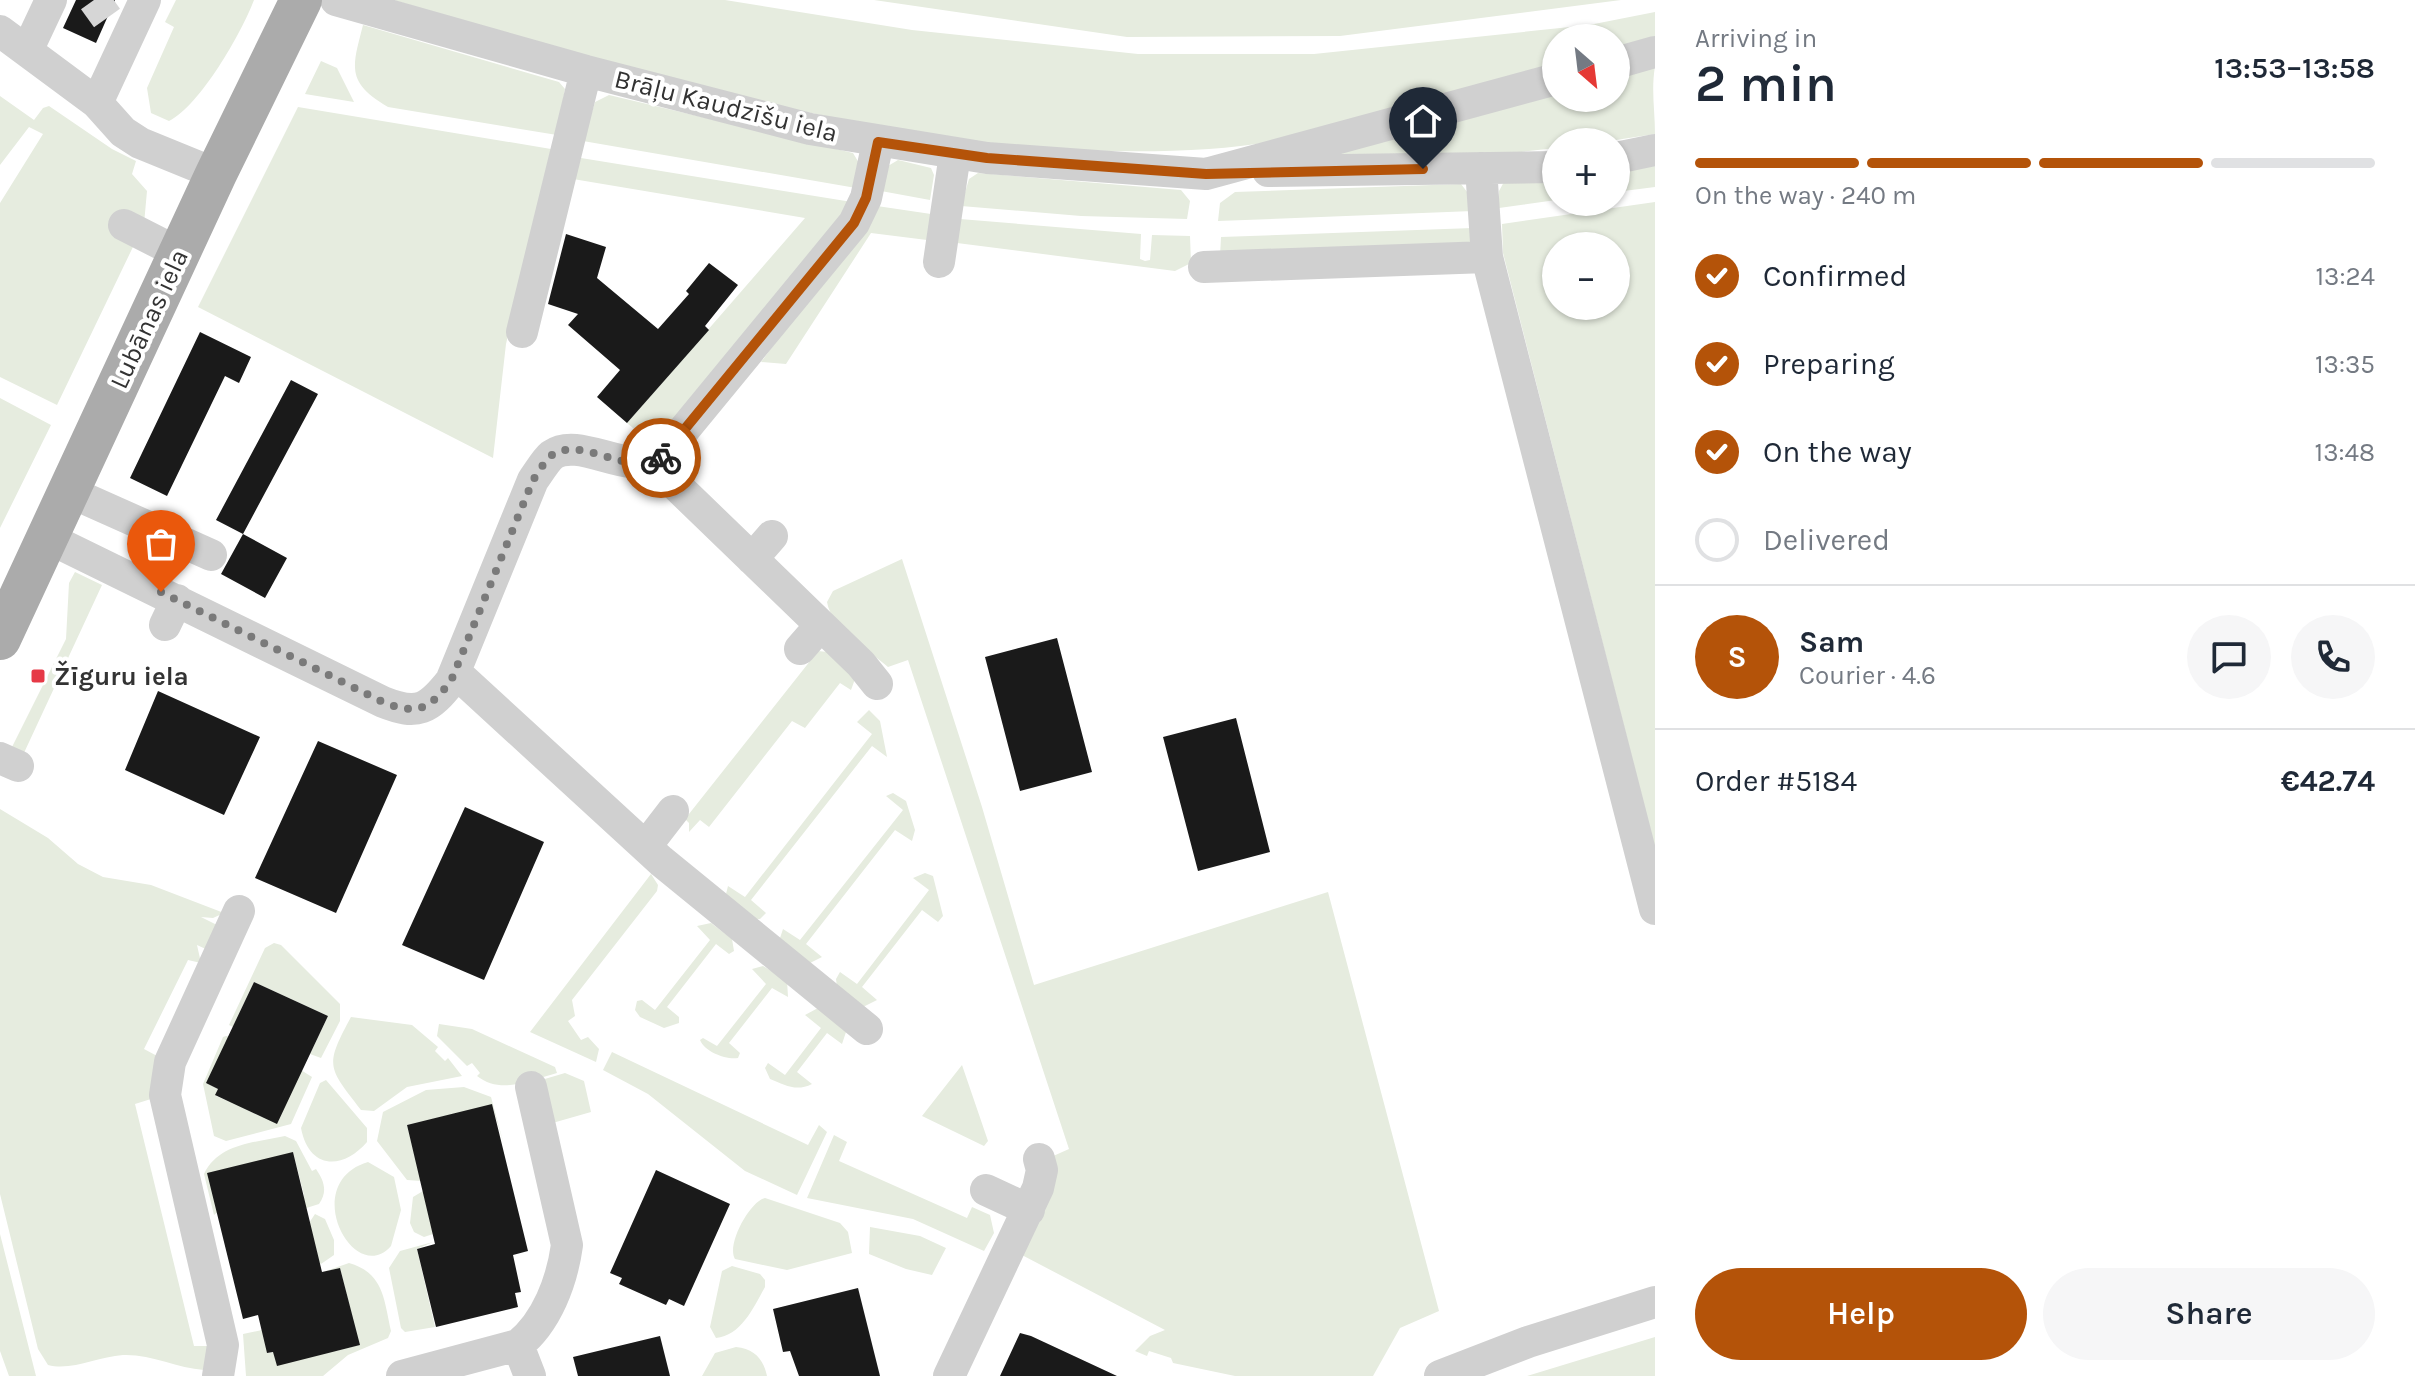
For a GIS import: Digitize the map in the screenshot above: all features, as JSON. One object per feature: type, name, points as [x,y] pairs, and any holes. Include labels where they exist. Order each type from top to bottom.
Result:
[{"type":"main road","name":"Lubānas iela","points":[[0,639],[216,174],[301,0]]},
{"type":"street","points":[[27,51],[51,0]]},
{"type":"street","name":"Brāļu Kaudzīšu iela","points":[[336,0],[586,71],[810,129],[955,154],[1206,174],[1542,83]]},
{"type":"street","points":[[97,103],[128,15]]},
{"type":"street","points":[[0,31],[97,103],[123,132],[140,143],[216,174]]},
{"type":"street","points":[[1630,59],[1655,52]]},
{"type":"street","points":[[522,332],[586,71]]},
{"type":"street","points":[[653,463],[670,448],[850,230],[866,198],[878,142]]},
{"type":"street","points":[[1630,155],[1655,150]]},
{"type":"street","points":[[939,262],[955,154]]},
{"type":"street","name":"Brāļu Kaudzīšu iela","points":[[1221,171],[1542,167]]},
{"type":"street","points":[[1481,168],[1487,257],[1655,909]]},
{"type":"street","points":[[124,225],[179,253]]},
{"type":"street","points":[[1204,267],[1487,257]]},
{"type":"street","points":[[48,538],[171,612],[404,711],[423,708],[437,699],[455,672],[533,480],[551,456],[568,448],[628,463],[653,463],[708,497],[762,548],[810,617],[861,664],[877,684]]},
{"type":"street","points":[[70,492],[211,555]]},
{"type":"street","points":[[455,672],[646,846],[867,1029]]},
{"type":"street","points":[[646,846],[673,811]]},
{"type":"street","points":[[218,1376],[223,1345],[165,1095],[170,1062],[239,911]]},
{"type":"street","points":[[402,1376],[518,1345],[530,1336],[551,1300],[564,1268],[567,1245],[531,1087]]},
{"type":"street","points":[[949,1376],[1029,1210],[1040,1179],[1039,1159]]},
{"type":"street","points":[[986,1190],[1029,1210]]},
{"type":"street","points":[[1440,1376],[1528,1342],[1655,1302]]},
{"type":"street","points":[[518,1345],[530,1376]]},
{"type":"shaded area","points":[[176,0],[254,0],[230,48],[206,85],[181,113],[169,121],[151,113],[147,88],[174,27],[165,22]]},
{"type":"shaded area","points":[[393,0],[725,0],[912,30],[1138,54],[1314,54],[1542,30],[1542,72],[1341,128],[1209,149],[1105,151],[1001,144],[898,130],[796,110],[593,58]]},
{"type":"shaded area","points":[[874,0],[1621,0],[1340,36],[1127,37]]},
{"type":"shaded area","points":[[1655,12],[1655,42],[1630,48],[1630,24],[1594,24]]},
{"type":"shaded area","points":[[363,25],[559,82],[565,89],[557,135],[388,107],[365,90],[356,73],[356,52]]},
{"type":"shaded area","points":[[321,61],[337,68],[354,102],[305,94]]},
{"type":"shaded area","points":[[1655,66],[1655,134],[1630,138],[1630,128],[1542,128],[1542,150],[1494,155],[1295,165],[1542,98],[1542,112],[1630,112],[1630,73]]},
{"type":"shaded area","points":[[609,95],[853,153],[859,163],[856,188],[583,141],[595,102]]},
{"type":"shaded area","points":[[0,96],[34,120],[43,108],[49,106],[112,149],[136,161],[132,174],[147,191],[144,224],[57,405],[0,377],[0,203],[43,134],[29,127],[0,165]]},
{"type":"shaded area","points":[[298,107],[551,149],[506,344],[493,458],[198,307]]},
{"type":"shaded area","points":[[581,158],[852,202],[653,445],[627,423],[805,218],[573,179]]},
{"type":"shaded area","points":[[898,160],[931,168],[934,175],[930,200],[881,191],[888,166]]},
{"type":"shaded area","points":[[1655,163],[1655,187],[1630,190],[1630,167]]},
{"type":"shaded area","points":[[978,173],[1181,190],[1190,201],[1187,219],[1081,216],[961,206],[969,179]]},
{"type":"shaded area","points":[[1542,178],[1542,202],[1499,208],[1499,191],[1505,180]]},
{"type":"shaded area","points":[[1461,184],[1471,197],[1473,211],[1218,221],[1220,203],[1235,192]]},
{"type":"shaded area","points":[[1655,202],[1655,848],[1503,253],[1502,224],[1558,216],[1630,216],[1630,206]]},
{"type":"shaded area","points":[[877,206],[931,214],[927,240],[871,233],[786,364],[761,362]]},
{"type":"shaded area","points":[[960,219],[1141,234],[1140,259],[1145,261],[1150,260],[1152,235],[1190,236],[1191,263],[1175,271],[957,243]]},
{"type":"shaded area","points":[[1473,228],[1476,246],[1220,256],[1221,237]]},
{"type":"shaded area","points":[[0,398],[51,425],[0,528]]},
{"type":"shaded area","points":[[902,559],[982,807],[1034,985],[1328,892],[1439,1311],[1400,1328],[1373,1376],[1235,1376],[1173,1363],[1171,1358],[1149,1351],[1147,1356],[1135,1351],[1150,1336],[1165,1330],[1020,1254],[1051,1157],[1069,1149],[908,660],[888,667],[843,630],[827,602],[833,591]]},
{"type":"shaded area","points":[[75,572],[102,585],[23,755],[11,749],[66,639],[69,583]]},
{"type":"shaded area","points":[[818,651],[837,653],[855,679],[851,690],[840,683],[805,728],[792,721],[709,827],[700,820],[689,832],[689,823],[685,819]]},
{"type":"shaded area","points":[[869,710],[880,721],[887,757],[872,746],[751,900],[766,913],[760,919],[749,919],[725,898],[728,886],[745,897],[872,734],[857,722]]},
{"type":"shaded area","points":[[893,793],[906,801],[915,830],[912,841],[895,830],[806,944],[822,957],[808,964],[780,938],[783,929],[800,940],[903,810],[886,796]]},
{"type":"shaded area","points":[[0,809],[48,838],[78,864],[103,877],[151,885],[224,913],[213,918],[201,917],[221,927],[210,951],[197,945],[201,963],[188,960],[144,1049],[159,1057],[151,1099],[135,1104],[194,1346],[214,1346],[204,1370],[123,1355],[75,1365],[48,1365],[38,1349],[0,1194]]},
{"type":"shaded area","points":[[925,873],[933,876],[943,916],[938,922],[922,910],[862,987],[877,1000],[863,1007],[837,987],[836,979],[840,972],[857,984],[929,890],[913,878]]},
{"type":"shaded area","points":[[651,874],[658,885],[657,891],[572,1000],[575,1016],[568,1021],[581,1040],[588,1037],[599,1049],[596,1062],[530,1032]]},
{"type":"shaded area","points":[[711,923],[732,939],[734,951],[729,954],[716,944],[667,1007],[679,1017],[679,1023],[664,1028],[640,1017],[635,1010],[637,1001],[642,1000],[655,1010],[710,940],[697,926]]},
{"type":"shaded area","points":[[274,943],[281,945],[340,1004],[340,1021],[321,1058],[310,1054],[328,1016],[254,982],[233,1027],[229,1025],[265,948]]},
{"type":"shaded area","points":[[763,966],[787,980],[788,997],[772,988],[729,1043],[740,1053],[738,1058],[711,1051],[700,1040],[703,1038],[717,1046],[766,984],[752,969]]},
{"type":"shaded area","points":[[818,1008],[846,1032],[842,1044],[827,1033],[797,1072],[812,1084],[796,1088],[770,1079],[765,1068],[768,1063],[785,1075],[821,1028],[805,1015]]},
{"type":"shaded area","points":[[351,1017],[412,1025],[438,1047],[435,1051],[445,1061],[448,1058],[462,1076],[407,1087],[374,1111],[361,1110],[336,1075],[334,1066],[337,1047]]},
{"type":"shaded area","points":[[439,1024],[472,1029],[555,1067],[557,1073],[516,1084],[486,1082],[477,1076],[480,1073],[472,1063],[467,1066],[437,1036]]},
{"type":"shaded area","points":[[226,1036],[231,1037],[207,1083],[218,1089],[216,1096],[230,1102],[233,1097],[249,1105],[247,1110],[262,1117],[301,1070],[312,1077],[291,1124],[226,1141],[214,1136],[203,1084]]},
{"type":"shaded area","points":[[612,1052],[808,1145],[819,1125],[827,1132],[797,1195],[745,1171],[648,1094],[603,1070]]},
{"type":"shaded area","points":[[962,1065],[988,1141],[984,1146],[922,1116]]},
{"type":"shaded area","points":[[565,1073],[584,1081],[591,1112],[549,1124],[538,1081]]},
{"type":"shaded area","points":[[326,1080],[367,1128],[367,1142],[348,1158],[338,1161],[319,1158],[311,1152],[301,1128],[320,1083]]},
{"type":"shaded area","points":[[464,1087],[491,1097],[504,1145],[492,1105],[407,1125],[421,1181],[407,1180],[377,1141],[383,1112],[426,1090]]},
{"type":"shaded area","points":[[834,1135],[847,1142],[839,1161],[967,1218],[972,1207],[990,1215],[994,1233],[984,1251],[913,1219],[807,1198]]},
{"type":"shaded area","points":[[285,1136],[296,1141],[312,1171],[316,1169],[321,1178],[324,1190],[319,1204],[300,1210],[304,1195],[293,1152],[214,1215],[204,1174],[211,1164],[238,1146]]},
{"type":"shaded area","points":[[368,1162],[394,1177],[401,1210],[391,1246],[377,1255],[362,1254],[349,1243],[339,1228],[335,1209],[337,1190],[347,1173]]},
{"type":"shaded area","points":[[423,1191],[433,1234],[424,1237],[414,1232],[410,1223],[413,1197]]},
{"type":"shaded area","points":[[765,1198],[840,1223],[848,1232],[852,1253],[787,1270],[735,1259],[734,1244],[741,1224],[753,1207]]},
{"type":"shaded area","points":[[315,1214],[325,1219],[334,1240],[334,1255],[321,1264],[309,1254],[317,1252],[309,1223]]},
{"type":"shaded area","points":[[870,1227],[920,1236],[946,1248],[932,1275],[906,1269],[869,1254]]},
{"type":"shaded area","points":[[0,1234],[36,1376],[9,1376],[0,1351]]},
{"type":"shaded area","points":[[433,1242],[417,1249],[435,1327],[405,1332],[401,1328],[389,1268],[400,1251]]},
{"type":"shaded area","points":[[349,1263],[369,1273],[376,1281],[384,1298],[391,1331],[388,1338],[348,1355],[323,1376],[246,1376],[243,1334],[262,1330],[268,1353],[334,1344],[336,1351],[359,1345],[340,1268],[323,1272]]},
{"type":"shaded area","points":[[732,1266],[760,1274],[765,1280],[765,1287],[740,1326],[716,1338],[710,1327],[722,1271]]},
{"type":"shaded area","points":[[1655,1337],[1655,1376],[1527,1376]]},
{"type":"shaded area","points":[[736,1347],[757,1356],[767,1376],[702,1376],[715,1353]]},
{"type":"building","points":[[76,0],[115,0],[96,43],[63,28]]},
{"type":"building","points":[[566,234],[606,247],[597,278],[658,329],[689,294],[686,291],[709,263],[738,285],[705,326],[709,330],[627,423],[597,397],[620,370],[568,325],[578,314],[548,304]]},
{"type":"building","points":[[200,332],[251,357],[239,383],[225,376],[167,496],[130,478]]},
{"type":"building","points":[[291,380],[318,394],[243,534],[216,520]]},
{"type":"building","points":[[243,534],[287,558],[265,598],[221,574]]},
{"type":"building","points":[[1057,638],[1092,772],[1020,791],[985,657]]},
{"type":"building","points":[[158,691],[260,737],[224,815],[125,770]]},
{"type":"building","points":[[1236,718],[1270,852],[1198,871],[1163,737]]},
{"type":"building","points":[[318,741],[397,775],[336,913],[255,878]]},
{"type":"building","points":[[465,807],[544,842],[484,980],[402,945]]},
{"type":"building","points":[[254,982],[328,1016],[277,1124],[215,1095],[218,1089],[206,1083]]},
{"type":"building","points":[[492,1104],[528,1251],[513,1255],[521,1292],[515,1293],[518,1307],[436,1327],[417,1249],[435,1244],[407,1125]]},
{"type":"building","points":[[293,1152],[322,1272],[340,1268],[360,1345],[277,1366],[273,1352],[267,1353],[258,1315],[243,1319],[207,1173]]},
{"type":"building","points":[[656,1170],[730,1204],[684,1306],[669,1299],[666,1305],[619,1284],[622,1278],[610,1273]]},
{"type":"building","points":[[858,1288],[880,1376],[799,1376],[790,1351],[783,1352],[773,1309]]},
{"type":"building","points":[[1020,1333],[1031,1336],[1117,1376],[1000,1376]]},
{"type":"building","points":[[660,1336],[670,1376],[578,1376],[573,1357]]},
{"type":"tunnel","points":[[94,0],[107,18]]},
{"type":"way so far","points":[[161,592],[383,702],[404,711],[423,708],[437,699],[451,681],[533,480],[551,456],[568,448],[628,463],[648,465],[661,458]]},
{"type":"place","name":"Žīguru iela","points":[[38,676]]},
{"type":"route","points":[[661,458],[845,237],[862,211],[878,142],[987,158],[1206,174],[1221,171],[1423,169]]}]
